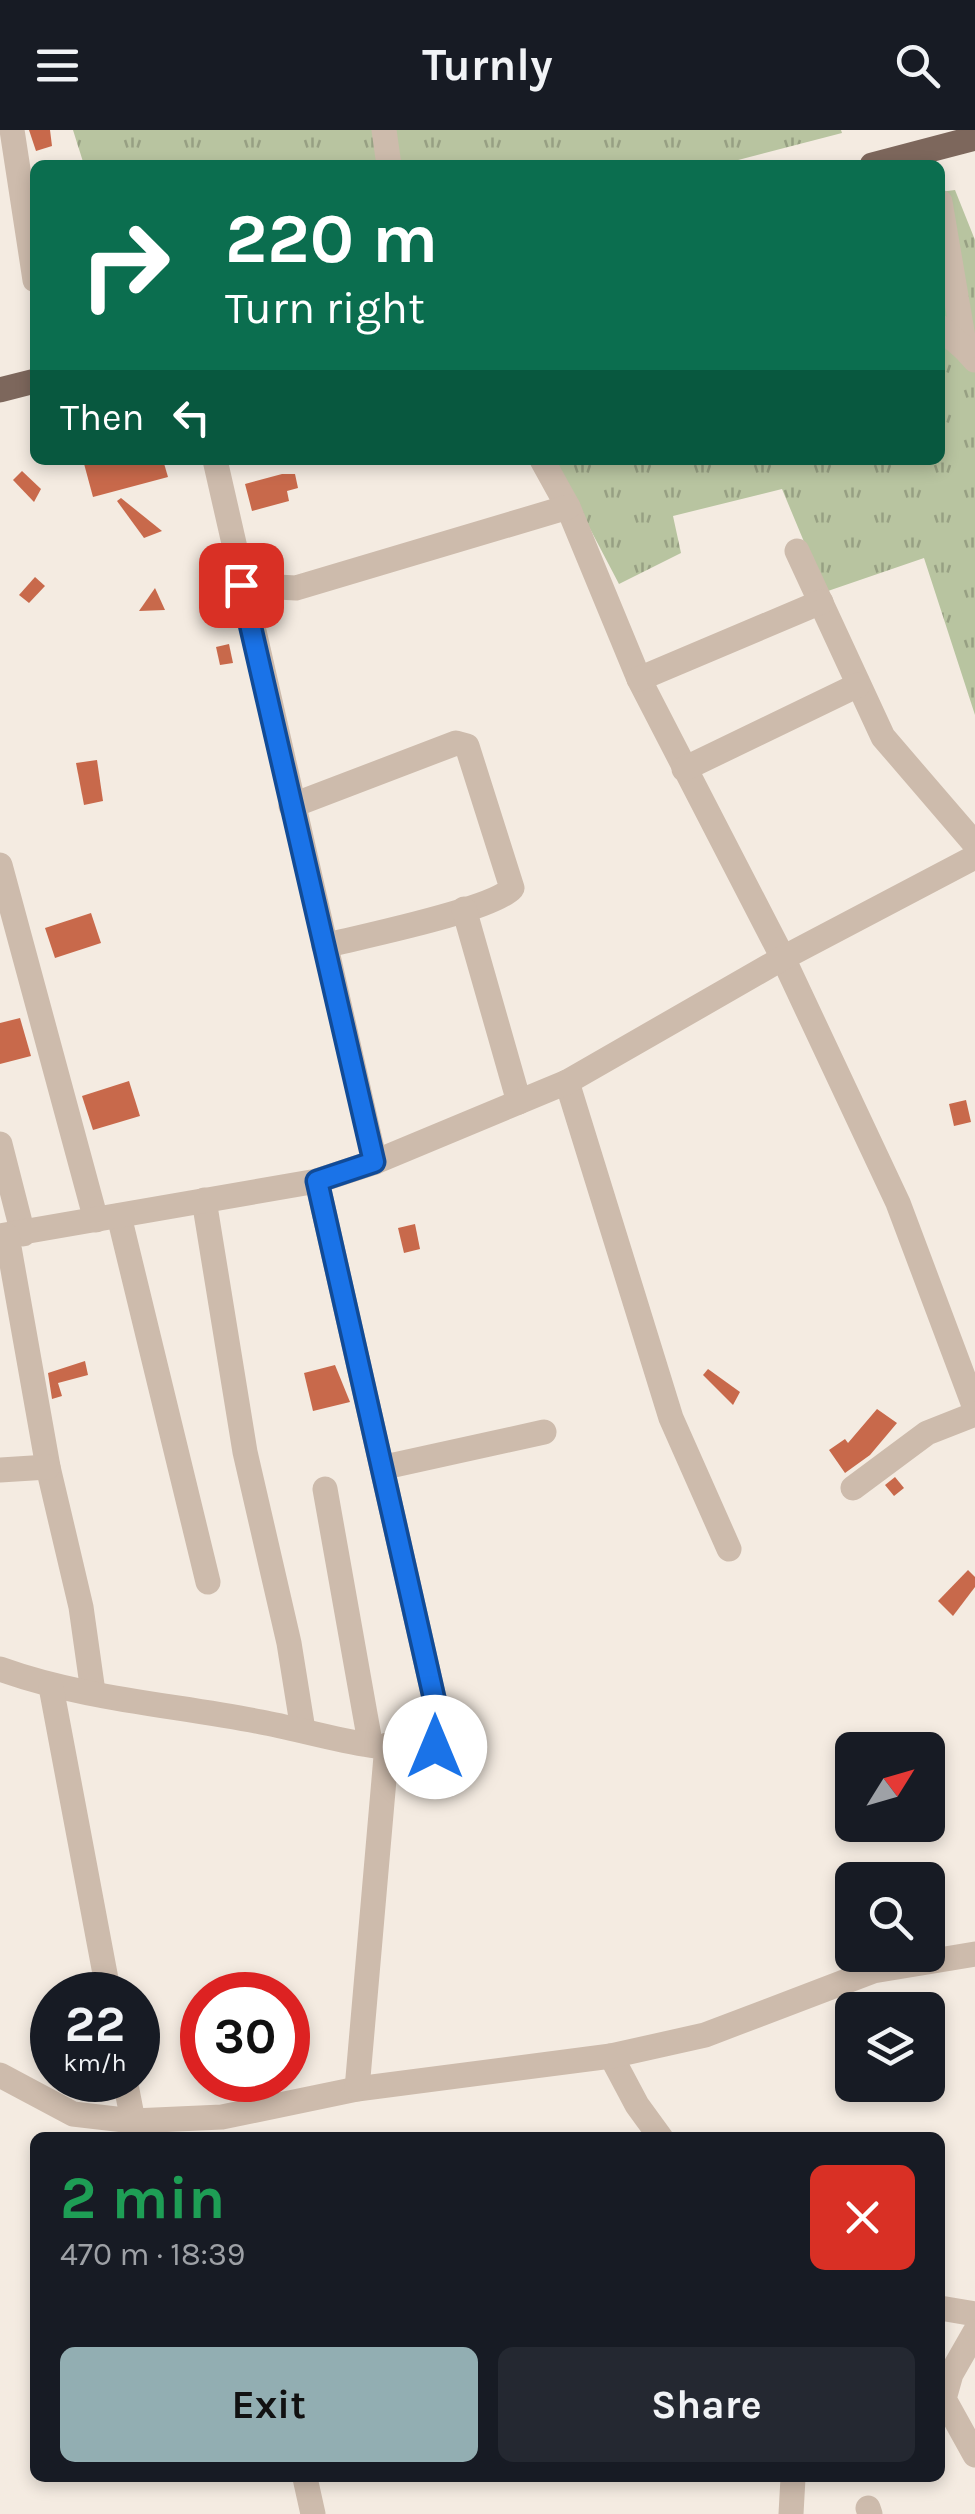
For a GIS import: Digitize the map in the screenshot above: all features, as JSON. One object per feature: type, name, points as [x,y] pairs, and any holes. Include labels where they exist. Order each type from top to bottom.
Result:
[{"type":"main road","points":[[931,158],[975,138]]},
{"type":"main road","points":[[0,390],[30,382]]},
{"type":"street","points":[[12,130],[30,247]]},
{"type":"street","points":[[384,130],[388,160]]},
{"type":"street","points":[[945,227],[970,354]]},
{"type":"street","points":[[945,332],[970,354]]},
{"type":"street","points":[[216,465],[374,1162]]},
{"type":"street","points":[[545,465],[568,507],[640,678],[783,958],[898,1203],[975,1411],[927,1433],[853,1488]]},
{"type":"street","points":[[241,585],[296,588],[568,507]]},
{"type":"street","points":[[797,550],[894,754],[975,844]]},
{"type":"street","points":[[640,678],[820,602]]},
{"type":"street","points":[[684,769],[858,685]]},
{"type":"street","points":[[291,806],[456,743],[467,746],[512,888],[506,896],[464,910],[324,946]]},
{"type":"street","points":[[10,1235],[317,1181],[374,1162],[566,1082],[783,958],[975,857]]},
{"type":"street","points":[[0,864],[108,1218],[208,1582]]},
{"type":"street","points":[[464,910],[519,1102]]},
{"type":"street","points":[[566,1082],[671,1418],[729,1549]]},
{"type":"street","points":[[0,1144],[10,1235],[48,1467],[81,1607],[92,1692]]},
{"type":"street","points":[[0,1669],[50,1687],[378,1744],[435,1747],[442,1733],[385,1467],[317,1181]]},
{"type":"street","points":[[204,1200],[245,1452],[289,1643],[302,1730]]},
{"type":"street","points":[[385,1467],[544,1432]]},
{"type":"street","points":[[0,1470],[48,1467]]},
{"type":"street","points":[[324,1489],[378,1744],[357,2088]]},
{"type":"street","points":[[50,1687],[105,1972]]},
{"type":"street","points":[[0,2075],[73,2114],[225,2127],[357,2088],[611,2056],[705,2034],[873,1971],[975,1954]]},
{"type":"street","points":[[611,2056],[657,2132]]},
{"type":"street","points":[[130,2102],[133,2121]]},
{"type":"street","points":[[945,2309],[975,2314]]},
{"type":"street","points":[[945,2395],[951,2374],[975,2332]]},
{"type":"street","points":[[945,2401],[975,2455]]},
{"type":"street","points":[[306,2482],[313,2514]]},
{"type":"street","points":[[791,2514],[793,2482]]},
{"type":"green space","points":[[73,130],[842,133],[738,160],[82,160]]},
{"type":"green space","points":[[955,190],[975,240],[975,715],[924,558],[825,592],[782,489],[673,516],[681,553],[619,584],[557,465],[945,465],[945,191]]},
{"type":"building","points":[[29,130],[50,130],[52,146],[36,151]]},
{"type":"building","points":[[84,465],[164,465],[168,477],[93,497]]},
{"type":"building","points":[[22,471],[41,489],[34,502],[13,480]]},
{"type":"building","points":[[295,474],[298,488],[287,491],[289,501],[252,511],[245,484]]},
{"type":"building","points":[[121,498],[162,531],[144,538],[117,501]]},
{"type":"building","points":[[35,577],[45,586],[29,603],[19,595]]},
{"type":"building","points":[[155,588],[165,610],[139,611]]},
{"type":"building","points":[[229,644],[233,663],[220,665],[216,647]]},
{"type":"building","points":[[97,760],[103,801],[84,805],[76,763]]},
{"type":"building","points":[[91,913],[101,943],[55,958],[45,928]]},
{"type":"building","points":[[20,1018],[31,1056],[0,1064],[0,1023]]},
{"type":"building","points":[[129,1081],[140,1116],[93,1130],[82,1096]]},
{"type":"building","points":[[966,1100],[971,1122],[954,1126],[949,1104]]},
{"type":"building","points":[[415,1224],[420,1249],[404,1253],[398,1228]]},
{"type":"building","points":[[85,1361],[88,1375],[58,1383],[62,1396],[52,1399],[48,1373]]},
{"type":"building","points":[[335,1365],[350,1402],[313,1411],[304,1373]]},
{"type":"building","points":[[708,1369],[740,1392],[733,1405],[703,1375]]},
{"type":"building","points":[[877,1409],[897,1423],[870,1455],[845,1473],[829,1450],[845,1439],[848,1443]]},
{"type":"building","points":[[895,1477],[904,1488],[894,1496],[885,1485]]},
{"type":"building","points":[[968,1570],[975,1577],[975,1587],[953,1616],[938,1601]]},
{"type":"route","points":[[241,585],[374,1162],[317,1181],[385,1467],[442,1733],[435,1747]]}]
